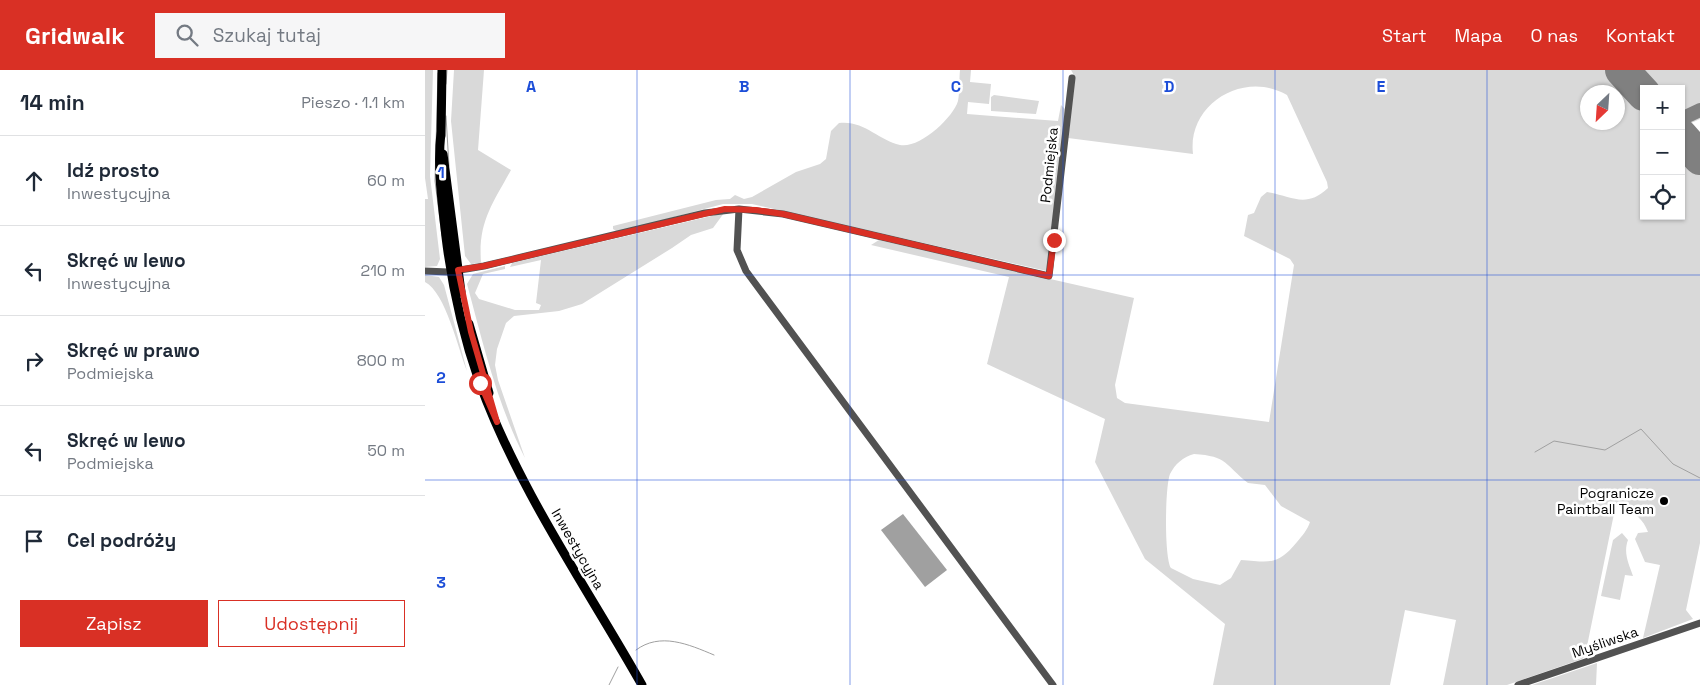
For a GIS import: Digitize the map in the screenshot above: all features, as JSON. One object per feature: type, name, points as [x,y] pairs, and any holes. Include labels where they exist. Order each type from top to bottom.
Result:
[{"type":"main road","name":"Inwestycyjna","points":[[442,71],[441,132],[454,271],[475,369],[497,422],[537,506],[642,685]]},
{"type":"street","name":"Podmiejska","points":[[425,271],[454,271],[484,266],[705,213],[739,209],[783,214],[1049,276],[1072,78]]},
{"type":"street","points":[[739,209],[737,250],[746,271],[1053,685]]},
{"type":"street","name":"Myśliwska","points":[[1518,685],[1700,623]]},
{"type":"shaded area","points":[[425,70],[433,70],[430,176],[440,259],[437,266],[425,267],[425,199],[428,199],[425,178]]},
{"type":"shaded area","points":[[454,70],[484,70],[478,150],[511,170],[492,204],[484,225],[481,263],[471,264],[465,256],[451,121]]},
{"type":"shaded area","points":[[960,70],[971,70],[970,82],[991,84],[989,104],[968,102],[967,114],[1058,121],[1061,105],[1066,110],[1047,271],[752,204],[723,204],[618,232],[613,229],[613,226],[716,200],[730,199],[735,195],[744,199],[752,197],[796,172],[820,164],[826,159],[831,131],[839,123],[856,124],[900,145],[916,142],[934,131],[955,108],[959,97]]},
{"type":"shaded area","points":[[1071,70],[1613,70],[1640,100],[1640,220],[1685,220],[1685,151],[1700,168],[1700,543],[1686,610],[1693,619],[1643,638],[1660,565],[1645,562],[1635,539],[1638,533],[1648,532],[1646,526],[1631,512],[1616,504],[1585,656],[1582,659],[1507,685],[1443,685],[1456,620],[1405,610],[1390,685],[1213,685],[1225,624],[1145,559],[1095,462],[1105,419],[987,364],[1009,277],[871,245],[879,240],[1134,298],[1115,385],[1117,398],[1125,403],[1269,422],[1294,265],[1290,259],[1244,236],[1248,215],[1254,213],[1261,197],[1267,192],[1305,200],[1313,198],[1328,188],[1327,182],[1287,95],[1270,88],[1253,87],[1237,89],[1222,96],[1209,107],[1199,120],[1194,136],[1193,154],[1068,138],[1075,77]],"holes":[[[1194,454],[1220,459],[1248,483],[1265,485],[1281,506],[1310,522],[1305,532],[1284,555],[1278,559],[1266,562],[1241,560],[1231,578],[1220,585],[1193,579],[1171,568],[1167,550],[1166,506],[1170,474],[1174,467],[1186,457]]]},
{"type":"shaded area","points":[[1632,70],[1700,70],[1700,119],[1689,124],[1691,137],[1685,130],[1685,85],[1645,85]]},
{"type":"shaded area","points":[[994,95],[1039,101],[1036,114],[991,111],[991,97]]},
{"type":"shaded area","points":[[724,213],[713,228],[691,235],[582,304],[559,311],[514,316],[506,323],[497,349],[495,365],[498,380],[525,458],[506,416],[485,351],[467,284],[473,274],[505,266],[505,269],[483,274],[475,293],[479,299],[515,310],[539,310],[541,305],[536,303],[541,260],[510,267],[512,263]]},
{"type":"shaded area","points":[[425,275],[439,277],[444,285],[467,371],[451,322],[439,297],[425,282]]},
{"type":"shaded area","points":[[903,514],[947,570],[925,587],[881,530]]},
{"type":"shaded area","points":[[1622,533],[1628,540],[1626,554],[1633,576],[1625,575],[1620,600],[1601,596],[1613,540]]},
{"type":"shaded area","points":[[1597,663],[1596,685],[1532,685]]},
{"type":"waterway","points":[[446,84],[447,70]]},
{"type":"waterway","points":[[438,73],[435,181],[442,236]]},
{"type":"waterway","points":[[446,116],[449,166]]},
{"type":"waterway","points":[[1535,452],[1554,441],[1605,450],[1641,429],[1673,464],[1700,478]]},
{"type":"waterway","points":[[636,650],[645,645],[664,641],[684,644],[714,655]]},
{"type":"waterway","points":[[609,685],[618,667]]},
{"type":"taxiway","points":[[1685,117],[1700,110]]},
{"type":"runway","points":[[1622,70],[1640,90]]},
{"type":"runway","points":[[1685,141],[1700,158]]},
{"type":"place","name":"Pogranicze Paintball Team","points":[[1664,501]]},
{"type":"route","points":[[480,383],[497,422],[471,332],[458,270],[484,266],[655,224],[725,209],[756,210],[783,214],[1049,276],[1054,240]]}]
